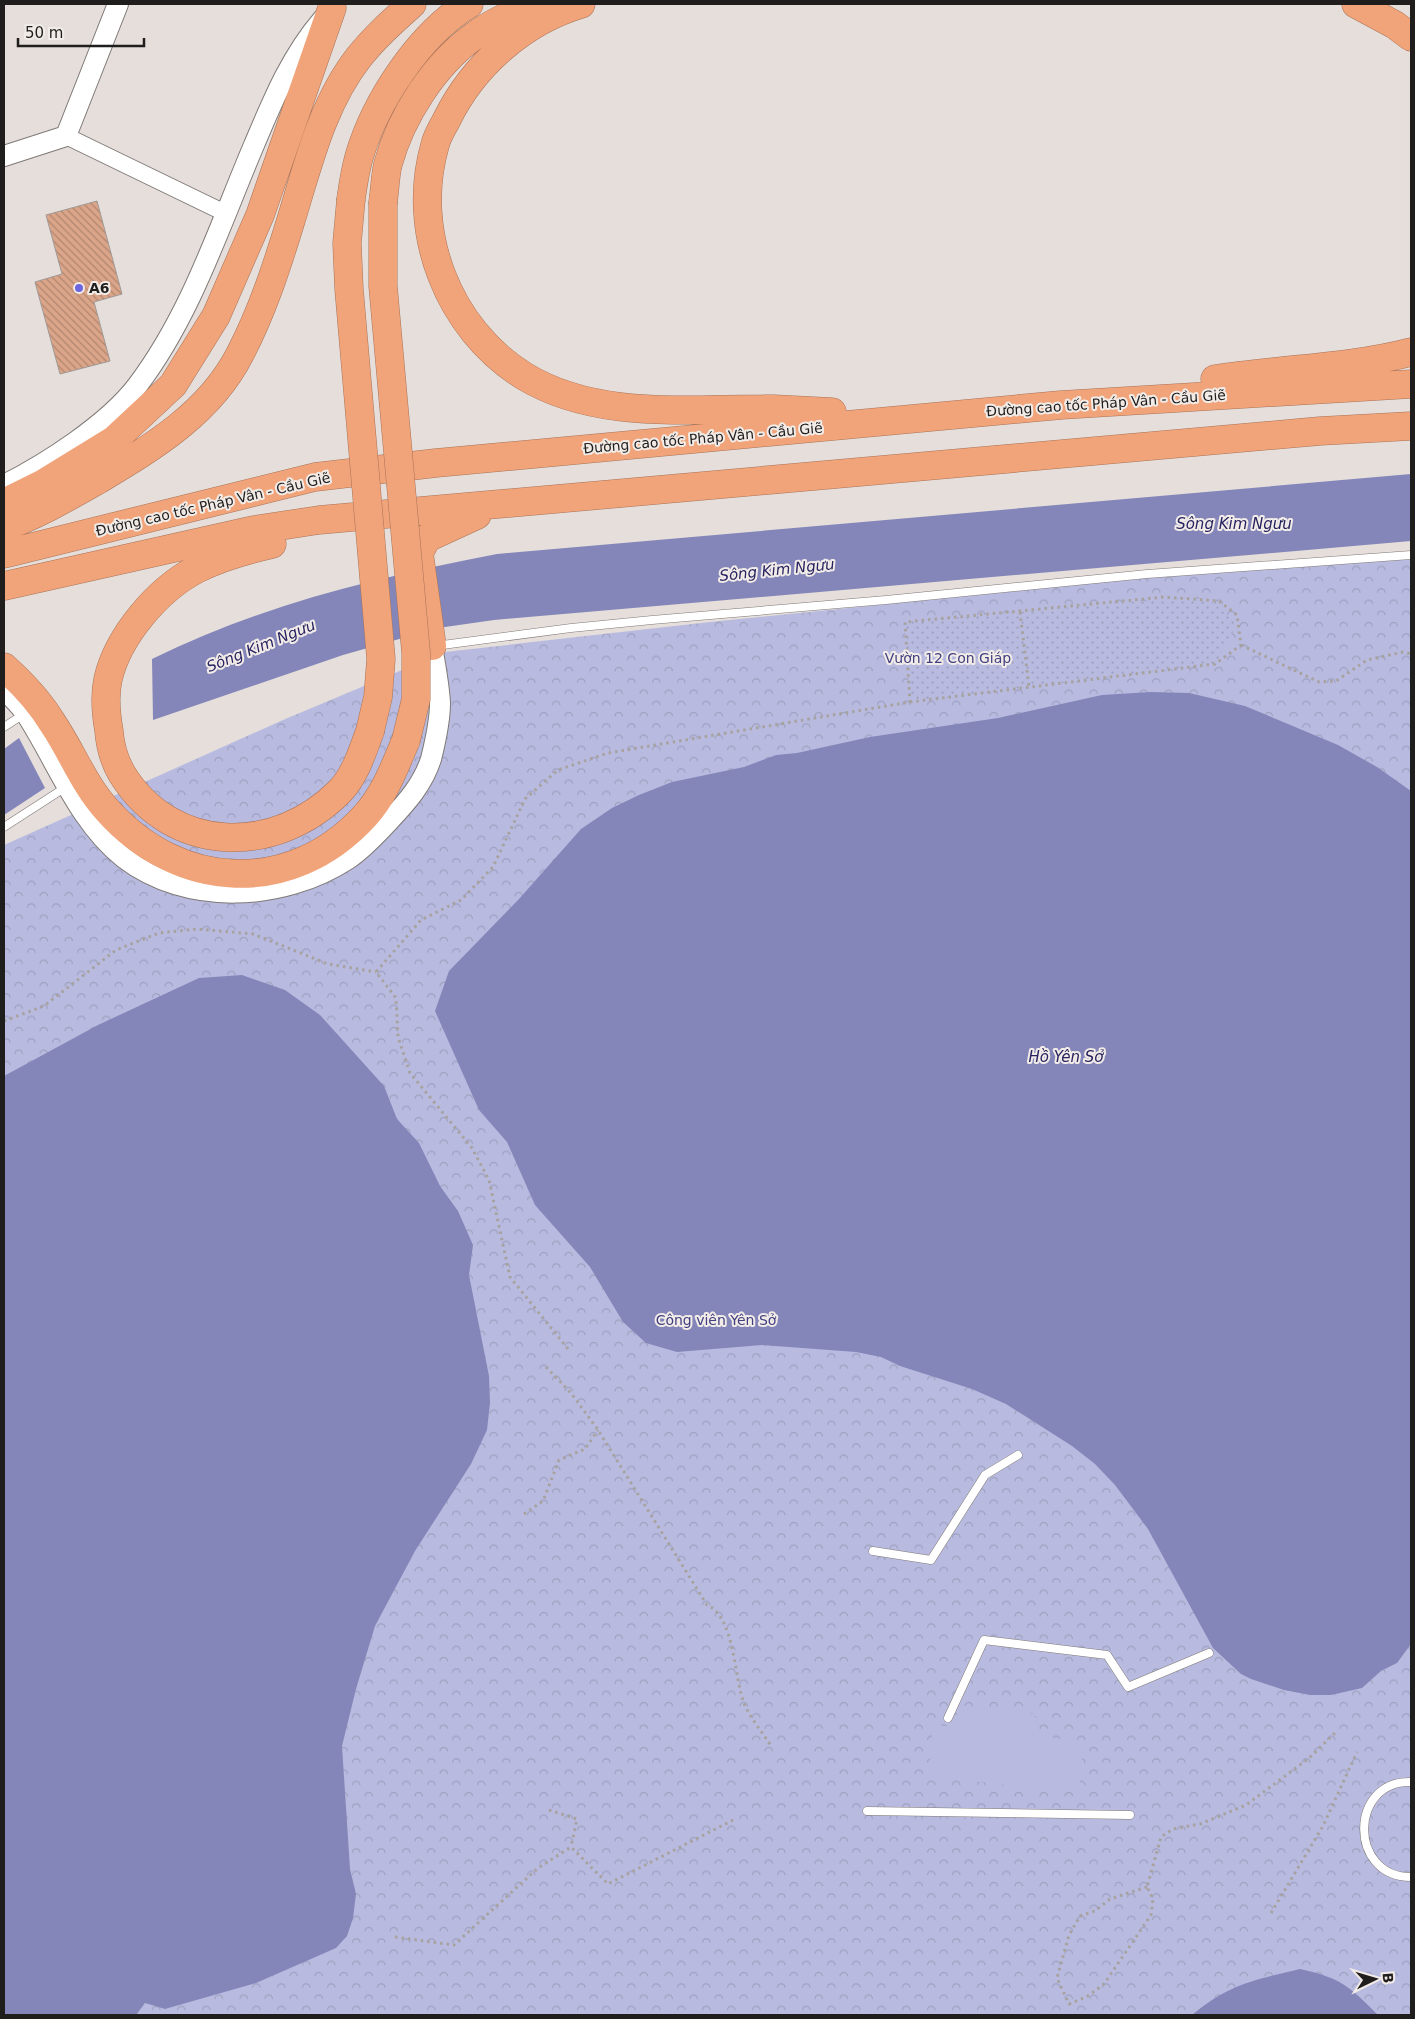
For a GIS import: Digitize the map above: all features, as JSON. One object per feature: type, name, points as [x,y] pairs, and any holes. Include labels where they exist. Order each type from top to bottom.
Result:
[{"type":"highway","points":[[4,527],[72,495],[159,442],[186,421],[221,386],[240,356],[256,320],[279,258],[311,152],[344,80],[358,58],[384,28],[412,4]]},
{"type":"highway","points":[[469,4],[458,10],[422,45],[395,81],[372,121],[359,158],[351,199],[347,243],[349,289],[381,659],[378,697],[370,731],[358,761],[342,790],[320,809],[290,828],[263,835],[230,838],[197,833],[173,823],[150,807],[134,791],[121,773],[110,742],[106,716],[109,678],[134,625],[157,600],[196,570],[244,551],[270,545],[349,532],[439,523],[554,499]]},
{"type":"highway","points":[[4,667],[21,681],[36,699],[54,724],[88,784],[107,810],[135,835],[161,854],[193,868],[230,874],[270,872],[307,861],[340,839],[366,815],[389,782],[406,740],[416,699],[416,653],[383,286],[383,202],[388,165],[398,135],[418,98],[440,67],[473,36],[501,18],[536,4]]},
{"type":"highway","points":[[581,4],[569,7],[530,28],[495,53],[474,74],[459,97],[435,143],[428,181],[428,222],[434,254],[446,288],[475,333],[496,354],[525,376],[557,390],[595,403],[684,410],[773,410],[939,416]]},
{"type":"highway","points":[[1356,4],[1395,25],[1411,37]]},
{"type":"highway","points":[[4,503],[44,483],[114,440],[173,385],[216,316],[260,215],[330,6]]},
{"type":"highway","points":[[1061,405],[1258,372],[1389,358],[1411,352]]},
{"type":"highway","name":"Đường cao tốc Pháp Vân - Cầu Giẽ","points":[[4,554],[315,477],[436,463],[1061,405],[1411,384]]},
{"type":"highway","points":[[4,586],[263,528],[319,520],[1320,431],[1411,426]]},
{"type":"highway","points":[[431,640],[419,553],[427,538],[477,515]]},
{"type":"street","points":[[66,136],[118,4]]},
{"type":"street","points":[[4,485],[34,470],[100,422],[136,388],[173,333],[201,273],[282,79],[330,6]]},
{"type":"street","points":[[4,156],[66,136],[225,213]]},
{"type":"street","points":[[4,689],[26,713],[68,786],[95,828],[117,851],[153,876],[181,886],[221,893],[260,891],[303,882],[348,859],[414,795],[430,759],[440,704],[431,640]]},
{"type":"lane","points":[[431,640],[886,600],[1147,574],[1411,555]]},
{"type":"lane","points":[[4,727],[26,713]]},
{"type":"lane","points":[[4,827],[68,786]]},
{"type":"lane","points":[[872,1551],[931,1560],[985,1475],[1018,1455]]},
{"type":"lane","points":[[948,1718],[984,1640],[1107,1655],[1128,1687],[1209,1653]]},
{"type":"lane","points":[[1411,1782],[1398,1784],[1380,1794],[1368,1809],[1363,1829],[1367,1849],[1379,1865],[1396,1875],[1411,1877]]},
{"type":"lane","points":[[867,1811],[1130,1815]]},
{"type":"path","points":[[910,702],[905,622],[1164,598],[1219,600],[1238,615],[1241,645]]},
{"type":"path","points":[[1020,612],[1029,687]]},
{"type":"path","points":[[1241,645],[1318,682],[1336,681],[1367,660],[1403,652],[1411,654]]},
{"type":"path","points":[[376,972],[421,920],[461,900],[493,866],[525,799],[558,770],[608,753],[910,702],[1216,664],[1241,645]]},
{"type":"path","points":[[4,1021],[44,1006],[116,950],[159,933],[197,930],[253,934],[328,964],[376,972],[396,998],[398,1037],[410,1073],[472,1148],[489,1180],[510,1277],[568,1350]]},
{"type":"path","points":[[546,1367],[571,1393],[598,1430],[707,1605],[714,1608],[730,1637],[744,1703],[771,1746]]},
{"type":"path","points":[[524,1514],[543,1501],[559,1460],[585,1449],[598,1430]]},
{"type":"path","points":[[1147,1887],[1110,1899],[1095,1911],[1080,1916],[1068,1935],[1057,1978],[1069,2004],[1088,1996],[1104,1984],[1151,1915],[1153,1899],[1147,1887],[1161,1836],[1173,1830],[1200,1824],[1246,1805],[1308,1759],[1337,1731]]},
{"type":"path","points":[[1271,1913],[1323,1826],[1357,1752]]},
{"type":"path","points":[[395,1938],[454,1945],[538,1868],[571,1847],[577,1819],[549,1810]]},
{"type":"path","points":[[571,1847],[608,1884],[733,1820]]},
{"type":"green space","name":"Công viên Yên Sở","points":[[1411,551],[1411,2015],[4,2015],[4,845],[283,720],[445,652],[710,622]]},
{"type":"green space","name":"Vườn 12 Con Giáp","points":[[1204,596],[1238,623],[1215,664],[910,702],[904,622]]},
{"type":"green space","points":[[958,1705],[1035,1714],[1033,1736],[1084,1741],[1079,1793],[928,1776],[933,1725],[955,1727]]},
{"type":"water","name":"Sông Kim Ngưu","points":[[1411,474],[1411,541],[494,620],[438,628],[343,655],[153,720],[152,659],[236,623],[278,608],[364,583],[497,554]]},
{"type":"water","name":"Hồ Yên Sở","points":[[1151,692],[1189,693],[1245,706],[1338,745],[1377,767],[1411,791],[1411,1644],[1397,1663],[1381,1671],[1362,1688],[1331,1695],[1310,1695],[1284,1690],[1241,1674],[1213,1648],[1148,1529],[1115,1485],[1095,1464],[1072,1446],[1006,1404],[972,1389],[900,1366],[881,1357],[856,1352],[762,1345],[677,1352],[646,1343],[623,1322],[590,1267],[535,1205],[507,1142],[479,1110],[435,1011],[449,971],[519,899],[581,829],[612,808],[639,795],[672,782],[744,767],[776,755],[797,753],[870,737],[998,718],[1102,695]]},
{"type":"water","points":[[19,738],[45,788],[4,815],[4,749]]},
{"type":"water","points":[[242,975],[285,990],[320,1015],[384,1086],[397,1119],[419,1143],[440,1186],[458,1211],[473,1245],[469,1275],[489,1376],[490,1403],[487,1430],[471,1464],[415,1551],[375,1626],[356,1689],[342,1746],[350,1869],[356,1894],[353,1918],[347,1936],[336,1948],[256,1983],[165,2009],[145,2003],[136,2015],[4,2015],[4,1076],[98,1025],[199,978]]},
{"type":"water","points":[[1300,1969],[1314,1972],[1344,1984],[1378,2015],[1192,2015],[1218,1996],[1230,1990],[1255,1980]]},
{"type":"building","name":"A6","points":[[97,201],[122,294],[94,302],[110,361],[60,374],[35,282],[62,274],[46,215]]},
{"type":"place","name":"A6","points":[[79,288]]}]
